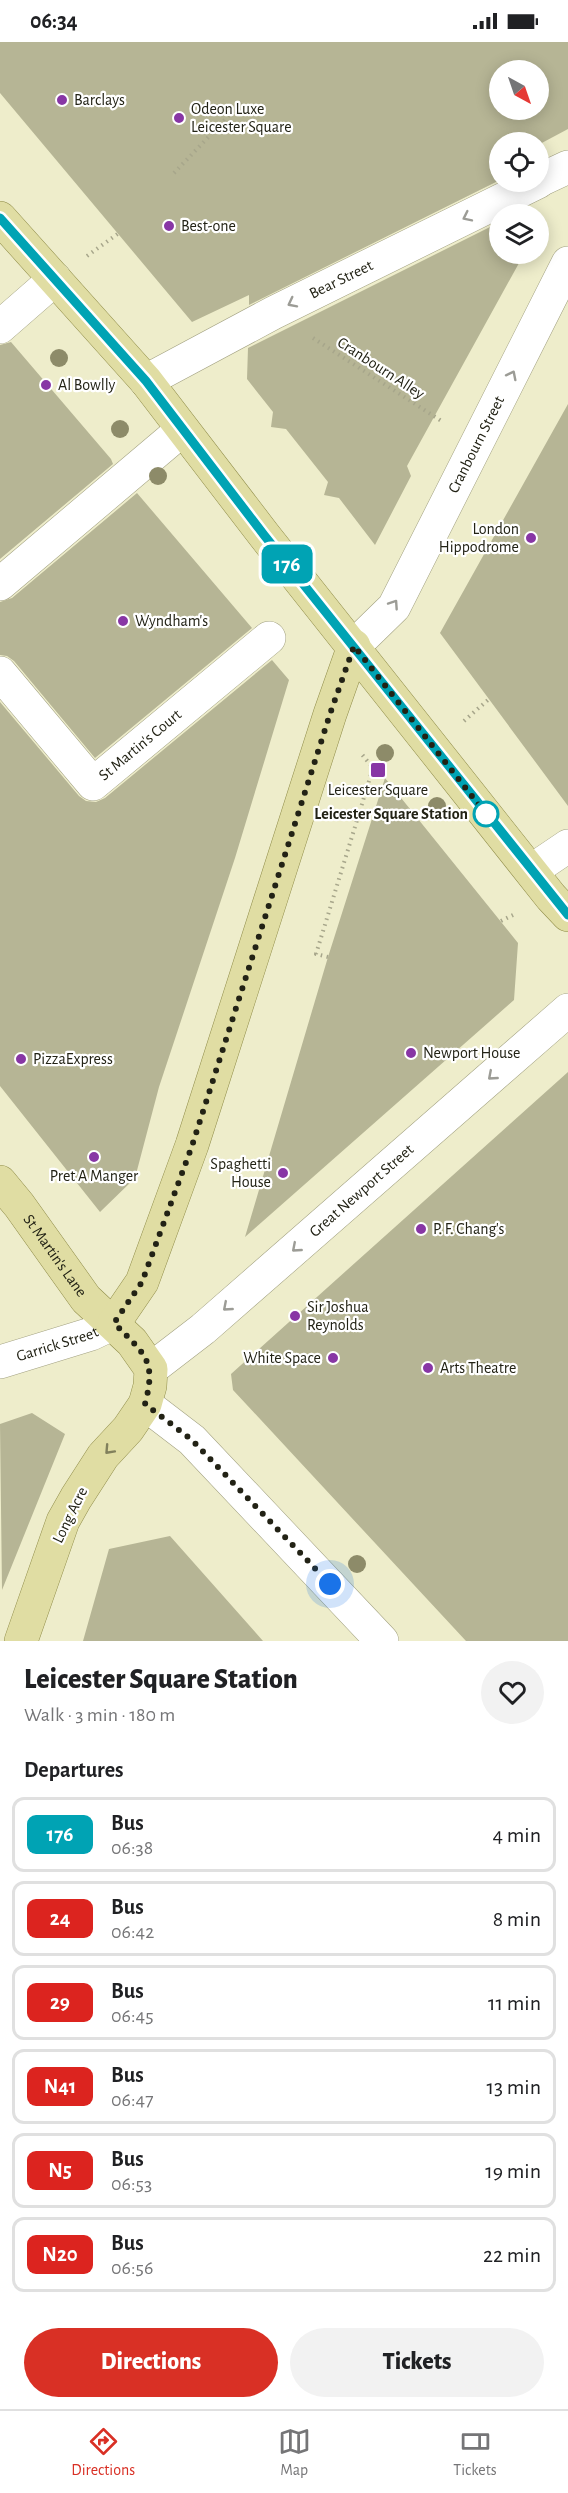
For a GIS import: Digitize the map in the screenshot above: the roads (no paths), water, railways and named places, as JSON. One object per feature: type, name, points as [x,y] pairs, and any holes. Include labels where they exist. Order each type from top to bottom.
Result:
[{"type":"main road","points":[[0,218],[146,381],[182,430],[568,915]]},
{"type":"main road","name":"Cranbourn Street","points":[[114,1323],[142,1282],[192,1146],[330,714],[354,646]]},
{"type":"main road","name":"St Martin's Lane","points":[[0,1182],[19,1204],[86,1299],[114,1323],[139,1350],[151,1369]]},
{"type":"main road","points":[[145,1404],[150,1386],[151,1369]]},
{"type":"main road","name":"Long Acre","points":[[21,1641],[67,1513],[104,1456],[128,1429],[145,1404]]},
{"type":"street","name":"Bear Street","points":[[549,176],[568,167]]},
{"type":"street","name":"Bear Street","points":[[146,381],[273,313],[516,192]]},
{"type":"street","name":"Cranbourn Street","points":[[354,646],[394,607],[477,444],[560,303],[568,263]]},
{"type":"street","points":[[0,327],[55,279]]},
{"type":"street","points":[[0,584],[182,430]]},
{"type":"street","name":"St Martin's Court","points":[[0,673],[93,784],[269,638]]},
{"type":"street","points":[[531,870],[568,846]]},
{"type":"street","name":"Great Newport Street","points":[[151,1369],[203,1329],[568,1010]]},
{"type":"street","name":"Garrick Street","points":[[0,1362],[91,1334],[114,1323]]},
{"type":"street","points":[[145,1404],[192,1440],[381,1641]]},
{"type":"place","name":"Barclays","points":[[62,100]]},
{"type":"place","name":"Odeon Luxe Leicester Square","points":[[179,118]]},
{"type":"place","name":"Best-one","points":[[169,226]]},
{"type":"place","name":"Al Bowlly","points":[[46,385]]},
{"type":"place","name":"London Hippodrome","points":[[531,538]]},
{"type":"place","name":"Wyndham's","points":[[123,621]]},
{"type":"place","name":"Leicester Square","points":[[378,770]]},
{"type":"place","name":"Leicester Square Station","points":[[486,814]]},
{"type":"place","name":"Newport House","points":[[411,1053]]},
{"type":"place","name":"PizzaExpress","points":[[21,1059]]},
{"type":"place","name":"Pret A Manger","points":[[94,1157]]},
{"type":"place","name":"Spaghetti House","points":[[283,1173]]},
{"type":"place","name":"P. F. Chang's","points":[[421,1229]]},
{"type":"place","name":"Sir Joshua Reynolds","points":[[295,1316]]},
{"type":"place","name":"White Space","points":[[333,1358]]},
{"type":"place","name":"Arts Theatre","points":[[428,1368]]}]
